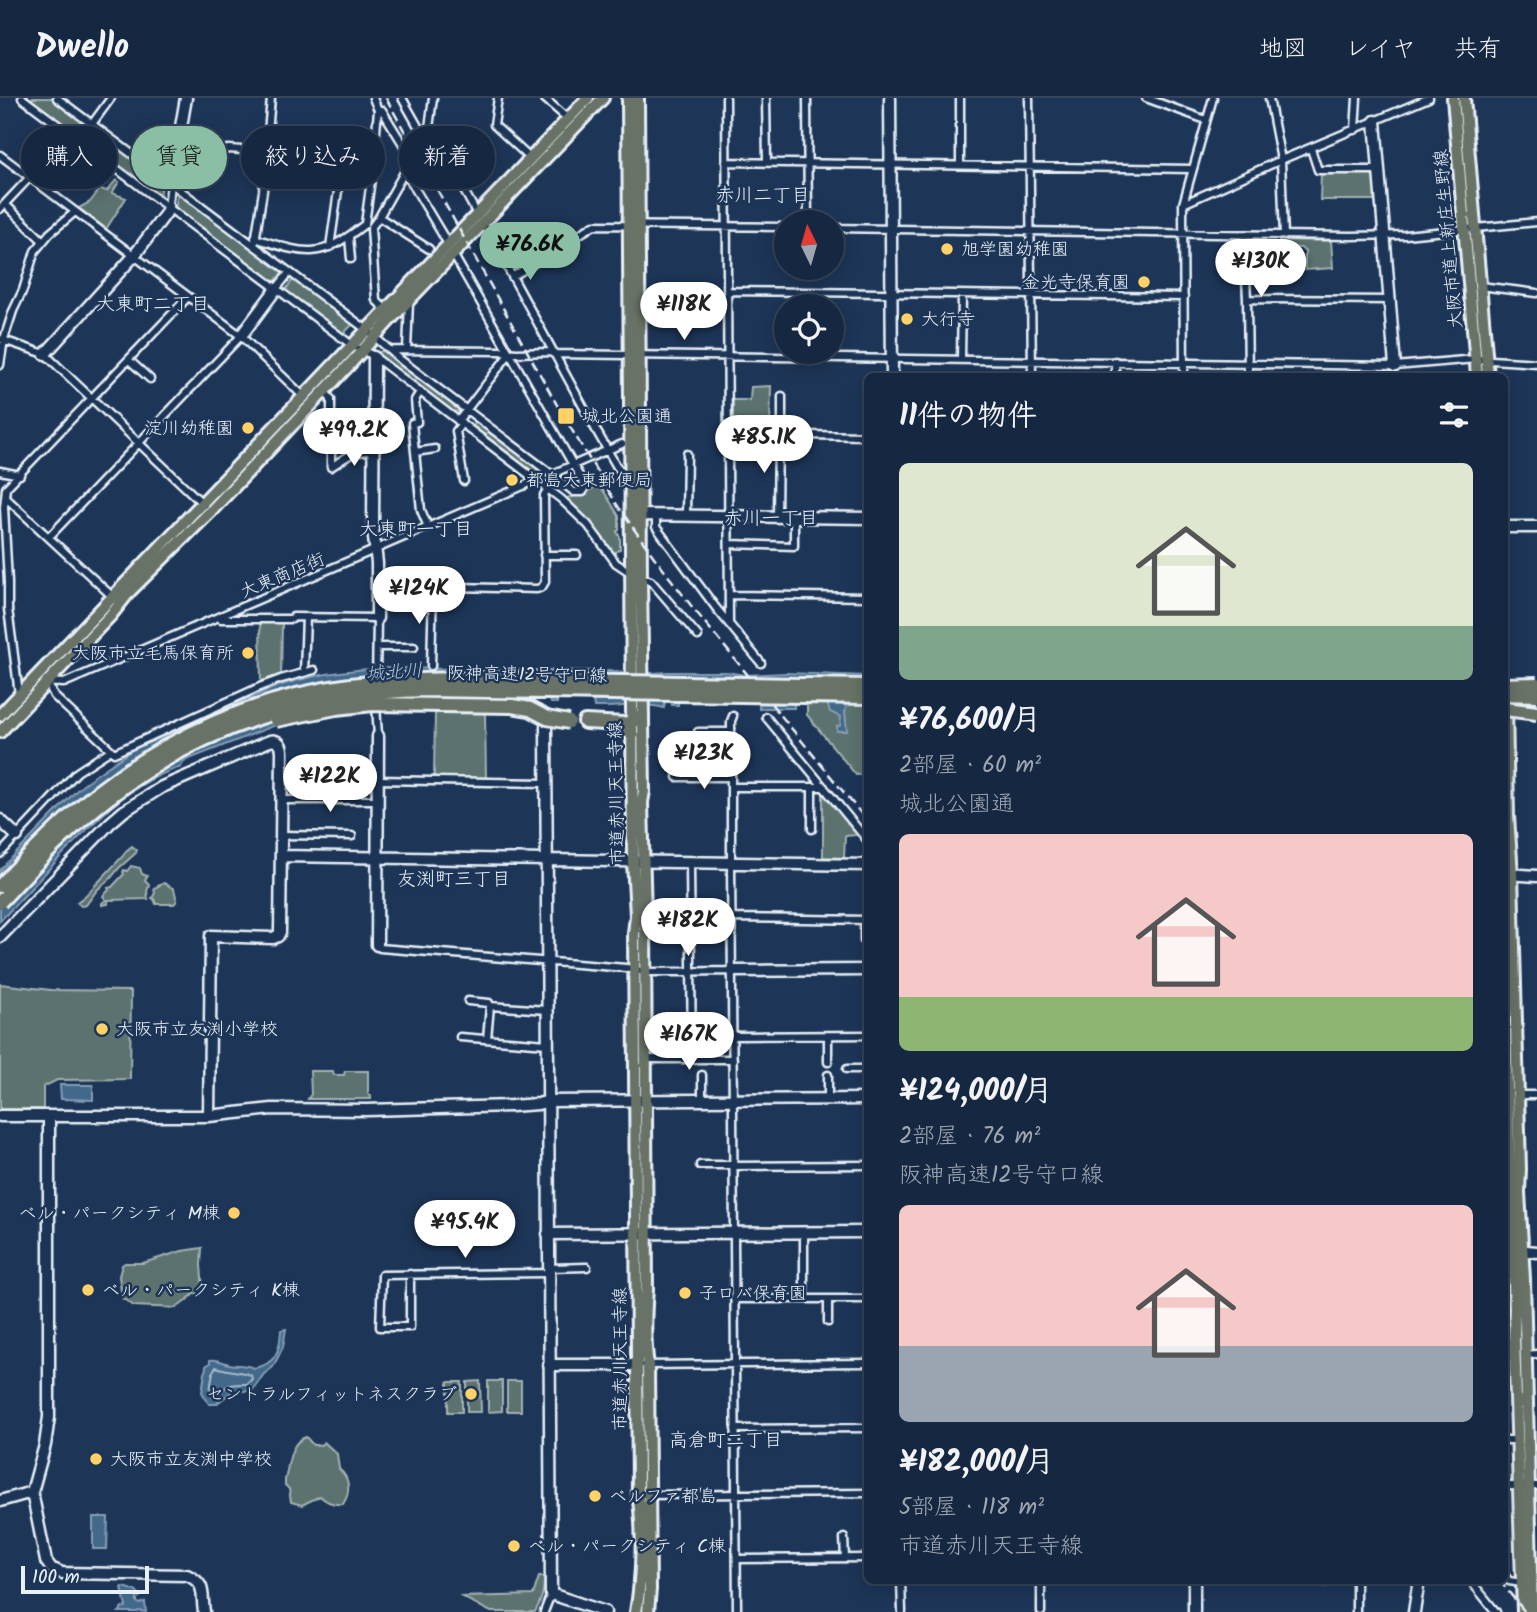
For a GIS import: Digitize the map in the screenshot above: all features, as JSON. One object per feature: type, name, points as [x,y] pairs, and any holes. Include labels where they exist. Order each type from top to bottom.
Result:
[{"type":"highway","name":"阪神高速12号守口線","points":[[0,886],[76,811],[141,761],[210,725],[299,694],[350,685],[428,680],[864,686]]},
{"type":"highway","points":[[1508,684],[1537,684]]},
{"type":"highway","name":"阪神高速12号守口線","points":[[0,902],[51,848],[106,799],[147,770],[237,725],[285,709],[377,693],[452,691],[864,697]]},
{"type":"highway","points":[[1508,694],[1537,695]]},
{"type":"highway","points":[[191,746],[287,717],[373,704],[521,707],[547,718],[569,722]]},
{"type":"highway","points":[[1508,708],[1537,707]]},
{"type":"highway","points":[[1508,708],[1537,713]]},
{"type":"highway","points":[[585,722],[633,722]]},
{"type":"main road","points":[[534,162],[587,98]]},
{"type":"main road","points":[[370,333],[385,309],[603,98]]},
{"type":"main road","name":"市道赤川天王寺線","points":[[628,98],[634,225]]},
{"type":"main road","name":"市道赤川天王寺線","points":[[638,98],[634,225],[637,663],[633,722],[638,862]]},
{"type":"main road","name":"大阪市道上新庄生野線","points":[[1453,98],[1480,286],[1481,359],[1478,373]]},
{"type":"main road","name":"大阪市道上新庄生野線","points":[[1464,98],[1470,228],[1481,359],[1487,373]]},
{"type":"main road","points":[[116,601],[130,592],[211,511],[370,333],[409,300],[450,249]]},
{"type":"main road","points":[[0,732],[44,677],[116,601],[202,503],[308,400],[324,391],[357,348]]},
{"type":"main road","name":"市道赤川天王寺線","points":[[635,355],[631,481],[636,515]]},
{"type":"main road","points":[[2,712],[19,695],[44,677]]},
{"type":"main road","name":"市道赤川天王寺線","points":[[633,722],[644,778],[635,876],[634,933],[640,970],[646,1059],[641,1100]]},
{"type":"main road","points":[[1508,823],[1510,1095]]},
{"type":"main road","name":"市道赤川天王寺線","points":[[640,970],[644,1495],[650,1595],[648,1612]]},
{"type":"main road","points":[[1508,1068],[1520,1170],[1513,1250],[1532,1450],[1529,1486],[1532,1612]]},
{"type":"main road","points":[[1521,1355],[1513,1402],[1518,1440],[1529,1486]]},
{"type":"main road","name":"市道赤川天王寺線","points":[[636,1612],[641,1565],[640,1506],[644,1495]]},
{"type":"main road","points":[[1523,1612],[1530,1586]]},
{"type":"street","points":[[22,98],[60,126]]},
{"type":"street","points":[[57,98],[131,154]]},
{"type":"street","points":[[92,124],[111,98]]},
{"type":"street","points":[[181,126],[186,98]]},
{"type":"street","points":[[268,126],[271,98]]},
{"type":"street","points":[[373,98],[378,110],[377,126]]},
{"type":"street","points":[[402,98],[418,126]]},
{"type":"street","points":[[429,126],[433,98]]},
{"type":"street","points":[[498,98],[494,125],[534,162]]},
{"type":"street","points":[[544,98],[568,118]]},
{"type":"street","points":[[726,98],[729,623]]},
{"type":"street","points":[[766,98],[767,163]]},
{"type":"street","points":[[807,98],[808,210]]},
{"type":"street","points":[[890,98],[892,373]]},
{"type":"street","points":[[960,98],[960,165]]},
{"type":"street","points":[[1029,98],[1031,373]]},
{"type":"street","points":[[1146,98],[1206,120]]},
{"type":"street","points":[[1184,373],[1183,204],[1213,98]]},
{"type":"street","points":[[1269,98],[1281,160],[1284,236]]},
{"type":"street","points":[[1355,130],[1357,98]]},
{"type":"street","points":[[1183,204],[1429,98]]},
{"type":"street","points":[[378,110],[382,110],[399,138]]},
{"type":"street","points":[[1375,121],[1395,366]]},
{"type":"street","points":[[1311,149],[1318,170],[1380,170]]},
{"type":"street","points":[[0,155],[21,170]]},
{"type":"street","points":[[726,162],[1192,169]]},
{"type":"street","points":[[117,169],[548,488],[588,525],[616,563],[651,581],[698,636]]},
{"type":"street","points":[[255,242],[305,252],[330,247],[379,217],[399,182]]},
{"type":"street","points":[[21,186],[2,206],[43,240]]},
{"type":"street","points":[[45,189],[241,336],[308,400]]},
{"type":"street","points":[[45,354],[134,256],[166,213],[170,189]]},
{"type":"street","points":[[178,189],[255,242],[289,273],[573,492],[583,492],[586,486],[415,189]]},
{"type":"street","points":[[255,242],[263,189]]},
{"type":"street","points":[[330,247],[338,189]]},
{"type":"street","points":[[371,189],[368,226],[376,300],[385,309]]},
{"type":"street","points":[[463,189],[617,467],[631,481]]},
{"type":"street","points":[[0,365],[2,339],[23,290],[35,251],[43,240],[75,212]]},
{"type":"street","points":[[379,217],[429,249]]},
{"type":"street","points":[[844,228],[1284,236],[1385,235],[1537,222]]},
{"type":"street","points":[[512,277],[594,225],[774,227]]},
{"type":"street","points":[[1244,235],[1248,373]]},
{"type":"street","points":[[349,237],[351,259]]},
{"type":"street","points":[[49,537],[241,336],[289,273]]},
{"type":"street","points":[[1480,286],[1537,293]]},
{"type":"street","points":[[727,291],[1184,298]]},
{"type":"street","points":[[961,359],[962,295]]},
{"type":"street","points":[[19,695],[4,609],[8,582],[6,488],[188,297]]},
{"type":"street","points":[[1247,299],[1391,300]]},
{"type":"street","points":[[407,350],[409,300]]},
{"type":"street","points":[[2,339],[45,354],[211,511]]},
{"type":"street","points":[[390,351],[1395,366],[1481,359],[1537,363]]},
{"type":"street","points":[[464,481],[456,431],[467,410],[510,353]]},
{"type":"street","points":[[374,357],[373,529],[378,647],[377,945],[380,948],[640,970],[864,970]]},
{"type":"street","points":[[129,360],[150,379]]},
{"type":"street","points":[[1115,361],[1115,373]]},
{"type":"street","points":[[324,391],[331,399],[330,467],[354,452],[373,451]]},
{"type":"street","points":[[420,392],[415,400],[417,422],[412,423],[421,510],[428,527]]},
{"type":"street","points":[[777,516],[782,396]]},
{"type":"street","points":[[728,434],[864,436]]},
{"type":"street","points":[[377,585],[542,587],[545,582],[544,495],[559,471],[622,444]]},
{"type":"street","points":[[415,452],[435,449]]},
{"type":"street","points":[[686,515],[687,454]]},
{"type":"street","points":[[0,471],[20,475]]},
{"type":"street","name":"大東商店街","points":[[44,677],[64,683],[537,480]]},
{"type":"street","points":[[5,497],[116,601]]},
{"type":"street","points":[[636,515],[864,518]]},
{"type":"street","points":[[656,515],[656,527],[761,663]]},
{"type":"street","points":[[729,544],[794,546],[794,517]]},
{"type":"street","points":[[1508,527],[1537,527]]},
{"type":"street","points":[[544,555],[578,555]]},
{"type":"street","points":[[431,666],[433,587]]},
{"type":"street","points":[[729,595],[864,597]]},
{"type":"street","points":[[304,672],[306,617]]},
{"type":"street","points":[[216,619],[377,618]]},
{"type":"street","points":[[378,647],[414,647]]},
{"type":"street","points":[[44,677],[54,696],[114,753],[242,695],[281,679],[314,670]]},
{"type":"street","points":[[733,716],[731,863],[737,1612]]},
{"type":"street","points":[[766,717],[864,836]]},
{"type":"street","points":[[544,1612],[551,1594],[546,726]]},
{"type":"street","points":[[698,732],[731,732]]},
{"type":"street","points":[[0,937],[110,822],[136,802],[162,787],[272,740],[278,742],[282,749],[280,930],[278,936],[273,938],[211,936],[209,1116]]},
{"type":"street","points":[[0,853],[74,775],[111,750]]},
{"type":"street","points":[[677,777],[731,777]]},
{"type":"street","points":[[378,780],[546,783]]},
{"type":"street","points":[[731,787],[824,787]]},
{"type":"street","points":[[812,787],[812,829]]},
{"type":"street","points":[[281,800],[378,800]]},
{"type":"street","points":[[0,820],[17,836]]},
{"type":"street","points":[[281,835],[352,836]]},
{"type":"street","points":[[281,856],[864,864]]},
{"type":"street","points":[[690,862],[692,1059]]},
{"type":"street","points":[[1508,874],[1537,876]]},
{"type":"street","points":[[732,918],[864,920]]},
{"type":"street","points":[[468,1001],[489,1003],[490,1006],[547,1010]]},
{"type":"street","points":[[487,1039],[490,1006]]},
{"type":"street","points":[[828,1035],[828,1062]]},
{"type":"street","points":[[732,1036],[864,1035]]},
{"type":"street","points":[[460,1037],[547,1044]]},
{"type":"street","points":[[646,1059],[733,1059]]},
{"type":"street","points":[[847,1069],[864,1069]]},
{"type":"street","points":[[702,1075],[702,1100]]},
{"type":"street","points":[[828,1075],[828,1099]]},
{"type":"street","points":[[1510,1095],[1537,1095]]},
{"type":"street","points":[[0,1116],[209,1116],[272,1109],[367,1110],[531,1105],[547,1101],[864,1099]]},
{"type":"street","points":[[49,1116],[49,1417],[45,1445],[32,1492],[45,1558],[54,1570],[62,1573],[187,1575],[202,1588],[204,1612]]},
{"type":"street","points":[[700,1165],[864,1165]]},
{"type":"street","points":[[548,1234],[864,1231]]},
{"type":"street","points":[[804,1232],[804,1299]]},
{"type":"street","points":[[1513,1250],[1537,1251]]},
{"type":"street","points":[[410,1274],[410,1327],[380,1327],[382,1275],[587,1267]]},
{"type":"street","points":[[734,1299],[864,1299]]},
{"type":"street","points":[[828,1299],[828,1322]]},
{"type":"street","points":[[549,1365],[864,1363]]},
{"type":"street","points":[[735,1429],[864,1428]]},
{"type":"street","points":[[1508,1440],[1518,1440]]},
{"type":"street","points":[[1508,1486],[1529,1486]]},
{"type":"street","points":[[0,1501],[32,1492]]},
{"type":"street","points":[[644,1495],[864,1493]]},
{"type":"street","points":[[845,1538],[845,1558]]},
{"type":"street","points":[[737,1559],[864,1558]]},
{"type":"street","points":[[1508,1580],[1530,1586]]},
{"type":"street","points":[[901,1584],[902,1612]]},
{"type":"street","points":[[1041,1584],[1041,1612]]},
{"type":"street","points":[[1194,1584],[1194,1612]]},
{"type":"street","points":[[1356,1584],[1356,1612]]},
{"type":"street","points":[[1414,1612],[1418,1584]]},
{"type":"street","points":[[1474,1584],[1496,1612]]},
{"type":"street","points":[[551,1594],[605,1612]]},
{"type":"green space","points":[[26,98],[54,98],[91,126],[63,126]]},
{"type":"green space","points":[[117,146],[131,157],[131,177],[117,166]]},
{"type":"green space","points":[[1321,173],[1371,174],[1375,177],[1377,200],[1320,200]]},
{"type":"green space","points":[[100,189],[115,189],[112,193],[126,198],[106,229],[79,208],[90,202]]},
{"type":"green space","points":[[147,189],[161,189],[159,198]]},
{"type":"green space","points":[[178,191],[283,271],[273,284],[175,210]]},
{"type":"green space","points":[[1279,240],[1331,241],[1333,268],[1305,270],[1305,252],[1301,248],[1280,247]]},
{"type":"green space","points":[[294,278],[353,324],[342,335],[284,292]]},
{"type":"green space","points":[[382,350],[458,407],[458,411],[454,412],[378,354]]},
{"type":"green space","points":[[771,386],[770,430],[737,430],[733,426],[733,400],[750,400],[751,387]]},
{"type":"green space","points":[[476,422],[542,471],[539,476],[473,426]]},
{"type":"green space","points":[[598,485],[619,516],[617,532],[620,549],[614,553],[589,520],[566,498],[584,494]]},
{"type":"green space","points":[[260,621],[282,621],[281,677],[261,684]]},
{"type":"green space","points":[[807,703],[864,704],[864,774],[856,775],[807,715]]},
{"type":"green space","points":[[435,712],[485,713],[486,778],[434,777]]},
{"type":"green space","points":[[823,792],[857,835],[845,836],[844,858],[823,857]]},
{"type":"green space","points":[[132,846],[137,850],[136,853],[97,890],[86,905],[81,906],[77,902]]},
{"type":"green space","points":[[131,866],[140,868],[142,874],[147,876],[145,880],[149,884],[148,899],[108,900],[108,904],[102,905],[106,900],[103,896],[108,888]]},
{"type":"green space","points":[[164,883],[174,889],[177,901],[174,904],[156,904],[152,898],[154,888]]},
{"type":"green space","points":[[0,984],[51,990],[131,991],[130,1079],[57,1080],[43,1087],[43,1109],[0,1109]]},
{"type":"green space","points":[[310,1071],[333,1071],[334,1075],[344,1075],[345,1071],[368,1071],[368,1094],[371,1099],[308,1099],[311,1094]]},
{"type":"green space","points":[[202,1248],[202,1293],[194,1294],[176,1308],[134,1306],[122,1298],[119,1276],[125,1263],[143,1263]]},
{"type":"green space","points":[[480,1381],[481,1412],[467,1412],[467,1382]]},
{"type":"green space","points":[[488,1381],[502,1381],[502,1411],[488,1412]]},
{"type":"green space","points":[[507,1381],[521,1381],[521,1411],[507,1411]]},
{"type":"green space","points":[[448,1382],[462,1382],[462,1412],[448,1412]]},
{"type":"green space","points":[[306,1437],[313,1445],[321,1445],[324,1442],[337,1454],[339,1469],[348,1485],[343,1504],[330,1503],[320,1496],[302,1505],[291,1502],[289,1489],[285,1485],[289,1461],[296,1444]]},
{"type":"green space","points":[[539,1577],[544,1577],[544,1587],[535,1612],[491,1612],[462,1597],[533,1595]]},
{"type":"water","name":"城北川","points":[[390,668],[864,676],[864,704],[847,704],[847,731],[837,731],[841,717],[830,712],[827,703],[794,703],[794,708],[759,709],[759,702],[678,701],[678,705],[672,705],[671,701],[665,701],[664,708],[638,705],[594,707],[593,700],[557,699],[557,703],[551,703],[550,699],[523,699],[523,705],[319,708],[184,761],[181,767],[146,782],[115,804],[87,830],[0,921],[0,870],[76,791],[93,777],[132,750],[276,687],[332,673]]},
{"type":"water","points":[[60,1085],[93,1085],[93,1100],[61,1099]]},
{"type":"water","points":[[286,1329],[283,1347],[273,1367],[264,1374],[252,1391],[233,1391],[216,1404],[209,1404],[202,1392],[206,1366],[210,1360],[255,1368],[262,1366],[276,1355],[281,1330]]},
{"type":"water","points":[[93,1517],[108,1517],[107,1549],[93,1549]]},
{"type":"water","points":[[122,1587],[141,1596],[137,1598],[137,1602],[145,1602],[146,1612],[119,1612],[126,1607]]},
{"type":"railway","points":[[386,98],[561,412],[619,508],[693,608],[864,817]]},
{"type":"railway","points":[[1502,1584],[1525,1612]]},
{"type":"place","name":"旭学園幼稚園","points":[[947,249]]},
{"type":"place","name":"金光寺保育園","points":[[1144,282]]},
{"type":"place","name":"大行寺","points":[[907,319]]},
{"type":"place","name":"城北公園通","points":[[566,416]]},
{"type":"place","name":"淀川幼稚園","points":[[248,428]]},
{"type":"place","name":"都島大東郵便局","points":[[512,480]]},
{"type":"place","name":"大阪市立毛馬保育所","points":[[248,653]]},
{"type":"place","name":"大阪市立友渕小学校","points":[[102,1029]]},
{"type":"place","name":"ベル・パークシティ M棟","points":[[234,1213]]},
{"type":"place","name":"ベル・パークシティ K棟","points":[[88,1290]]},
{"type":"place","name":"子ロバ保育園","points":[[685,1293]]},
{"type":"place","name":"セントラルフィットネスクラブ","points":[[471,1394]]},
{"type":"place","name":"大阪市立友渕中学校","points":[[96,1459]]},
{"type":"place","name":"ベルファ都島","points":[[595,1496]]},
{"type":"place","name":"ベル・パークシティ C棟","points":[[514,1546]]},
{"type":"district","name":"赤川二丁目","points":[[763,194]]},
{"type":"district","name":"大東町二丁目","points":[[153,303]]},
{"type":"district","name":"赤川一丁目","points":[[771,517]]},
{"type":"district","name":"大東町一丁目","points":[[416,528]]},
{"type":"district","name":"友渕町三丁目","points":[[454,878]]},
{"type":"district","name":"高倉町二丁目","points":[[726,1439]]}]
